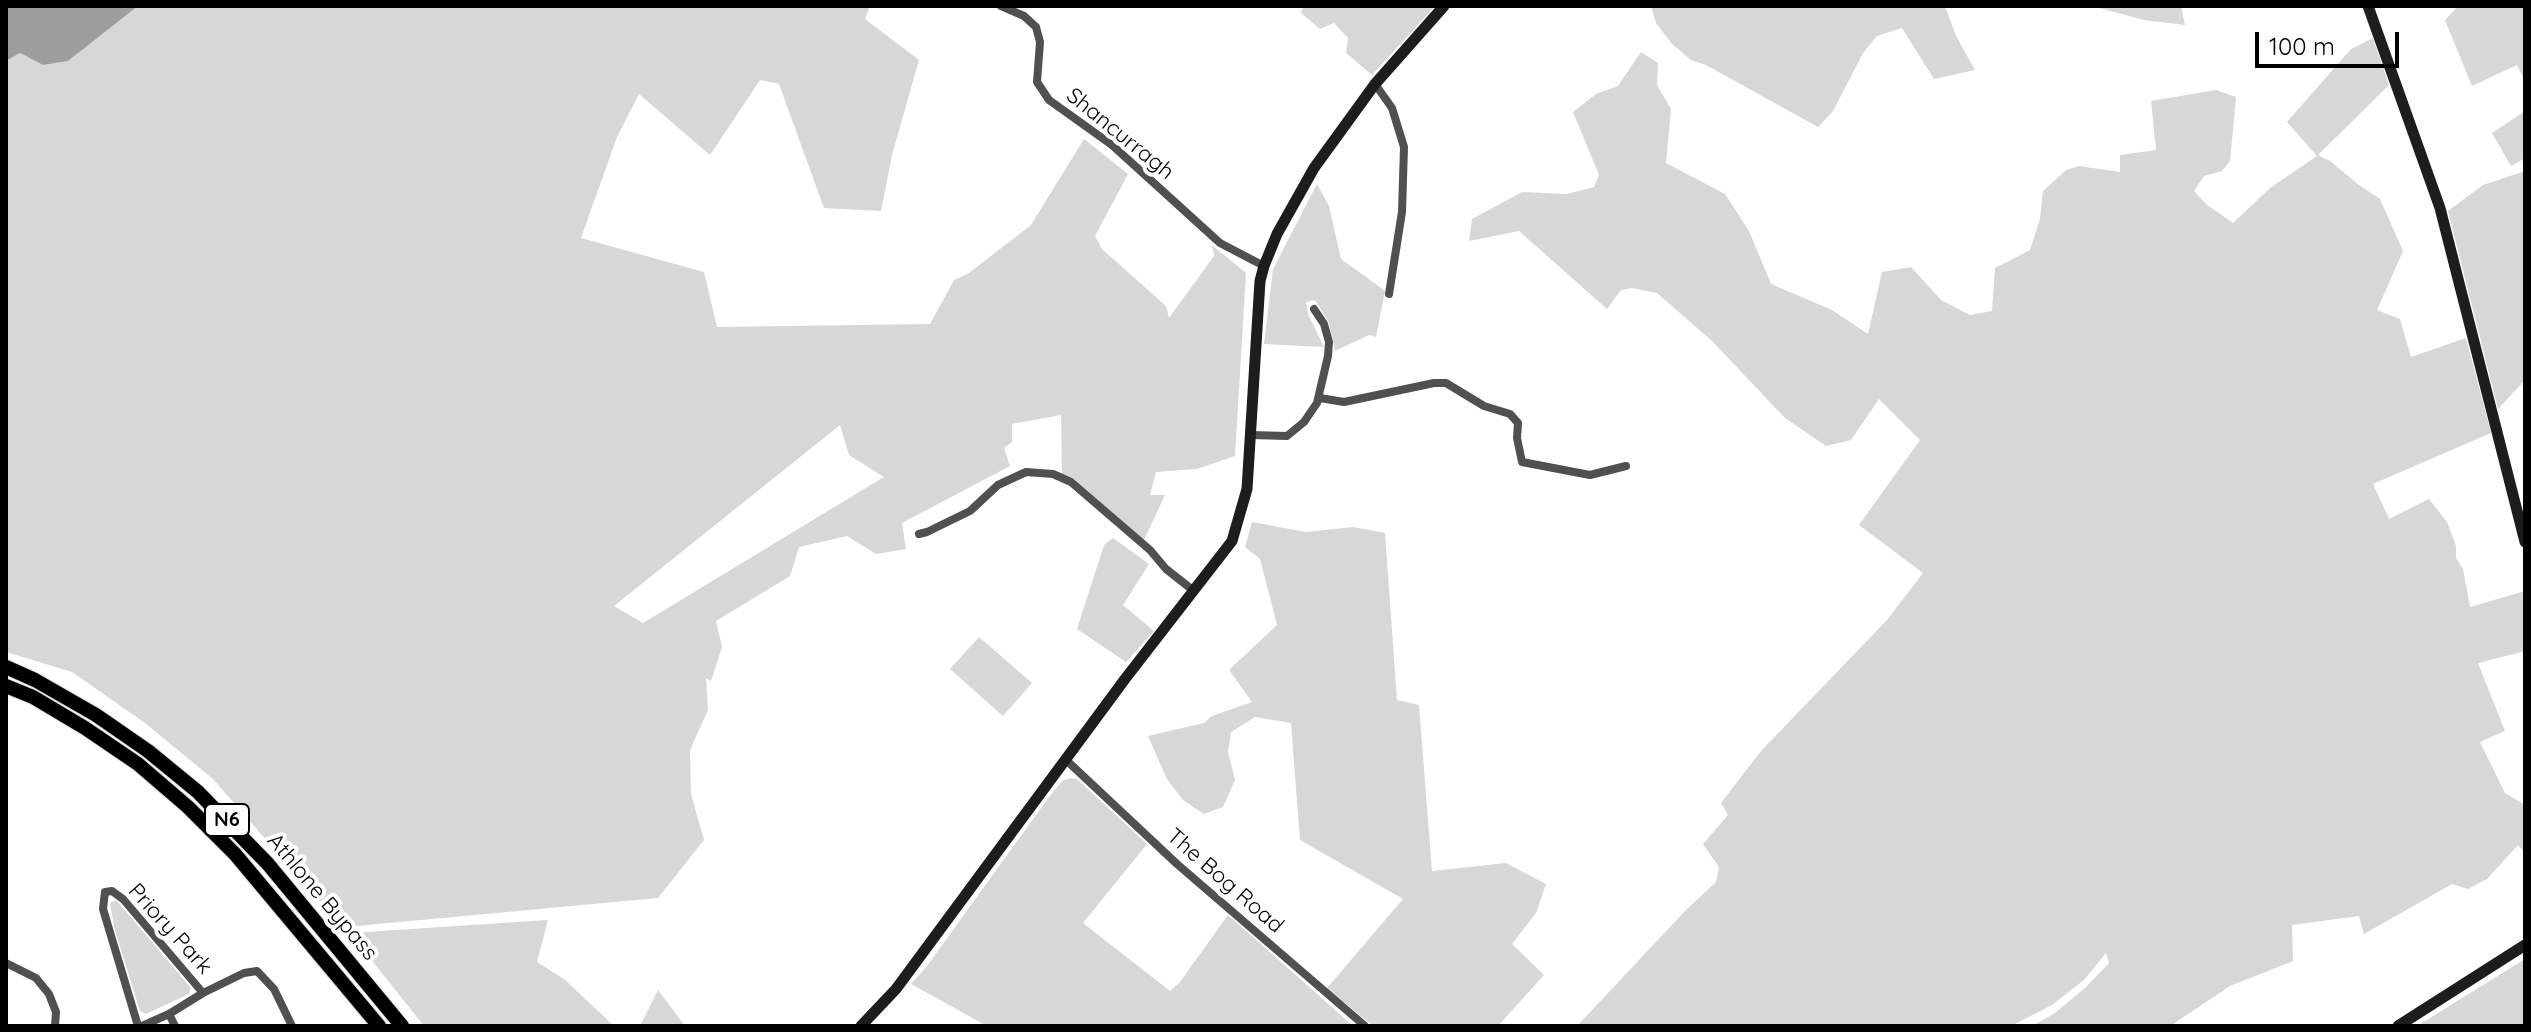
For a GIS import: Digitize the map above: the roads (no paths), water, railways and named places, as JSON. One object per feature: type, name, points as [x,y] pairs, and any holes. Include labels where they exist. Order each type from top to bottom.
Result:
[{"type":"highway","name":"Athlone Bypass","points":[[6,667],[96,715],[148,751],[198,792],[268,864],[402,1026]]},
{"type":"highway","name":"Athlone Bypass","points":[[6,686],[33,697],[85,728],[138,764],[188,807],[245,865],[379,1026]]},
{"type":"street","name":"Shancurragh","points":[[1001,6],[1024,16],[1036,27],[1040,42],[1037,82],[1049,100],[1112,145],[1220,243],[1264,266]]},
{"type":"street","points":[[861,1026],[896,989],[1065,759],[1232,541],[1247,489],[1260,281],[1264,266],[1277,234],[1314,168],[1375,84],[1444,6]]},
{"type":"street","points":[[2368,6],[2440,208],[2525,542]]},
{"type":"street","points":[[1375,84],[1392,108],[1404,147],[1402,212],[1389,294]]},
{"type":"street","points":[[1251,435],[1287,436],[1304,422],[1320,398],[1329,342],[1324,324],[1314,309]]},
{"type":"street","points":[[1320,398],[1344,402],[1446,383],[1484,406],[1510,414],[1518,423],[1517,438],[1522,462],[1590,475],[1626,466]]},
{"type":"street","points":[[919,534],[970,511],[998,485],[1026,472],[1053,474],[1071,482],[1194,591]]},
{"type":"street","name":"The Bog Road","points":[[1065,759],[1177,864],[1365,1026]]},
{"type":"street","name":"Priory Park","points":[[203,993],[123,899],[112,891],[105,892],[103,909],[140,1026],[169,1014],[244,973],[257,971],[274,989],[292,1026]]},
{"type":"street","points":[[2398,1026],[2525,945]]},
{"type":"street","points":[[6,963],[36,978],[49,994],[56,1012],[55,1026]]},
{"type":"street","points":[[169,1014],[175,1026]]}]
